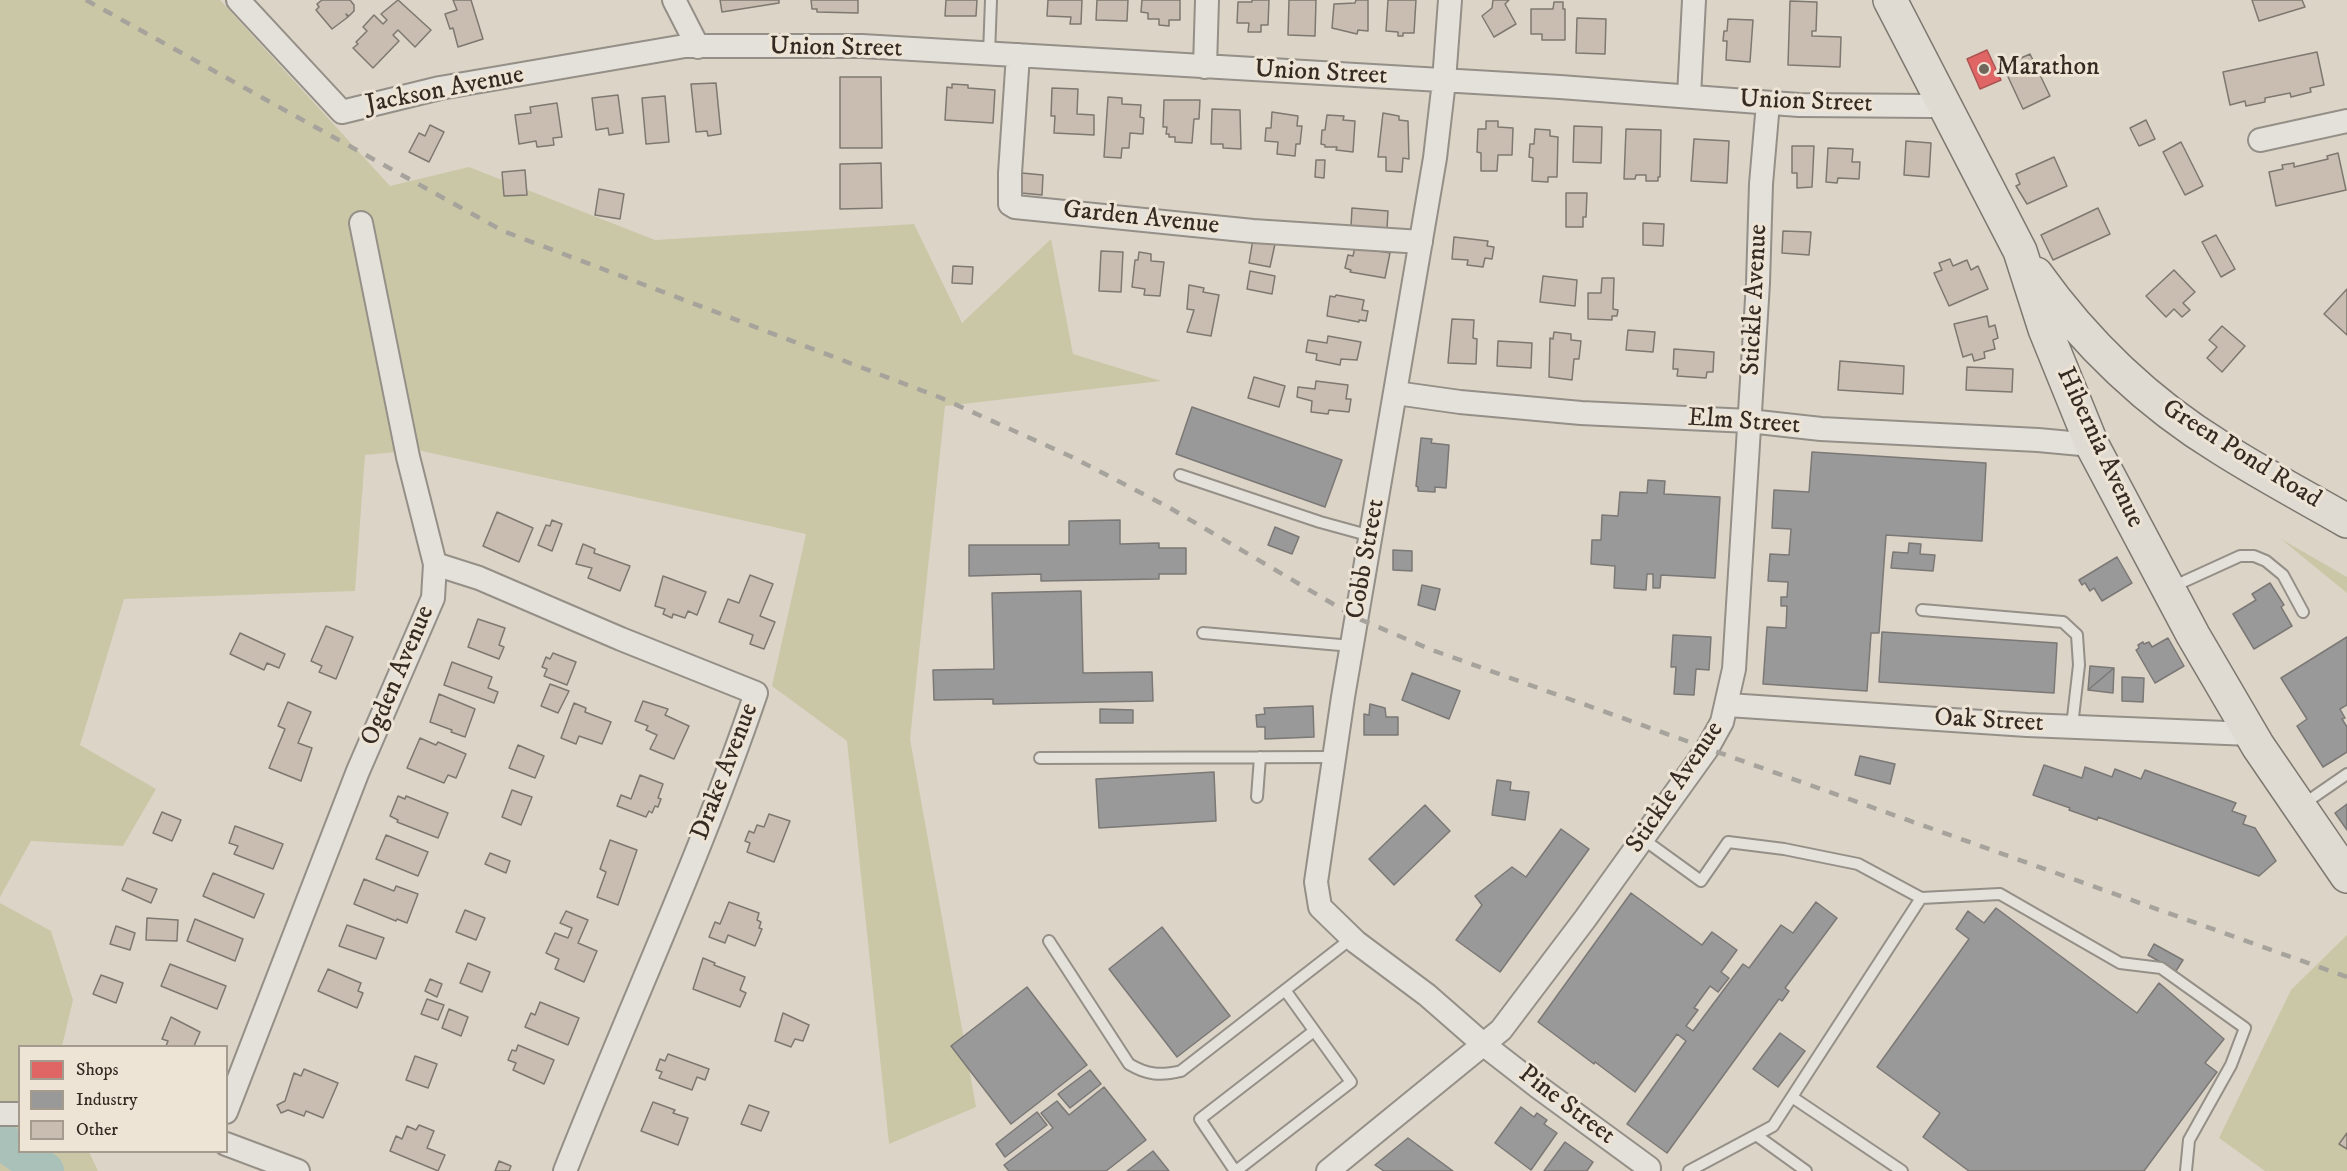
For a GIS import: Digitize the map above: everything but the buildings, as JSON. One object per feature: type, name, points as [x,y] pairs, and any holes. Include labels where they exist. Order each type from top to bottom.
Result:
[{"type":"main road","name":"Hibernia Avenue","points":[[1890,0],[2020,251],[2044,329],[2092,445],[2169,589],[2251,734],[2347,876]]},
{"type":"main road","name":"Green Pond Road","points":[[2020,251],[2061,308],[2105,356],[2137,386],[2219,447],[2347,521]]},
{"type":"street","name":"Jackson Avenue","points":[[238,0],[342,112],[440,88],[685,46],[698,47]]},
{"type":"street","points":[[674,0],[698,47]]},
{"type":"street","points":[[1205,67],[1207,0]]},
{"type":"street","name":"Cobb Street","points":[[1450,0],[1444,81],[1421,242],[1352,646],[1316,882],[1317,899],[1326,914],[1352,938],[1427,995],[1483,1044]]},
{"type":"street","points":[[1689,96],[1694,0]]},
{"type":"street","name":"Union Street","points":[[698,47],[862,46],[1689,96],[1799,105],[1932,106],[1942,101]]},
{"type":"street","name":"Garden Avenue","points":[[1018,55],[1010,172],[1010,204],[1016,207],[1253,231],[1421,242]]},
{"type":"street","name":"Stickle Avenue","points":[[1330,1171],[1418,1100],[1453,1067],[1501,1030],[1586,919],[1707,749],[1722,722],[1728,705],[1734,669],[1761,184],[1768,103]]},
{"type":"street","points":[[2260,140],[2347,121]]},
{"type":"street","name":"Ogden Avenue","points":[[228,1107],[358,771],[433,598],[435,564],[408,457],[361,223]]},
{"type":"street","name":"Elm Street","points":[[1396,393],[1460,402],[1570,412],[2092,445]]},
{"type":"street","name":"Drake Avenue","points":[[435,564],[479,578],[621,639],[756,693],[681,891],[610,1056],[565,1171]]},
{"type":"street","name":"Oak Street","points":[[1728,705],[2072,726],[2251,734]]},
{"type":"street","name":"Pine Street","points":[[1483,1044],[1654,1170]]},
{"type":"street","points":[[0,1114],[18,1114]]},
{"type":"street","points":[[228,1145],[298,1171]]},
{"type":"lane","points":[[989,54],[991,0]]},
{"type":"lane","points":[[1180,475],[1320,522],[1371,536]]},
{"type":"lane","points":[[2169,589],[2240,556],[2254,556],[2266,561],[2283,575],[2303,612]]},
{"type":"lane","points":[[1922,610],[2063,621],[2077,634],[2079,665],[2072,726]]},
{"type":"lane","points":[[1203,633],[1352,646]]},
{"type":"lane","points":[[1257,797],[1260,757]]},
{"type":"lane","points":[[1040,758],[1334,757]]},
{"type":"lane","points":[[2299,807],[2347,774]]},
{"type":"lane","points":[[1643,839],[1701,881],[1728,842],[1784,849],[1858,864],[1921,898],[2000,894],[2120,963],[2161,968],[2244,1028],[2231,1065],[2189,1140],[2186,1171]]},
{"type":"lane","points":[[1689,1171],[1773,1126],[1921,898]]},
{"type":"lane","points":[[1049,941],[1129,1064],[1141,1071],[1165,1075],[1181,1071],[1352,938]]},
{"type":"lane","points":[[1285,990],[1351,1082],[1236,1171],[1200,1119],[1314,1031]]},
{"type":"lane","points":[[1792,1097],[1902,1171]]},
{"type":"lane","points":[[1756,1135],[1806,1171]]},
{"type":"shaded area","points":[[0,0],[220,0],[390,186],[469,167],[655,240],[914,224],[962,323],[1051,239],[1073,354],[1161,381],[945,406],[910,739],[976,1107],[889,1144],[847,741],[772,686],[806,534],[417,450],[365,455],[355,591],[124,599],[80,745],[156,789],[123,846],[31,841],[0,897]]},
{"type":"shaded area","points":[[2281,539],[2347,577],[2347,593]]},
{"type":"shaded area","points":[[0,903],[51,931],[73,1000],[62,1045],[18,1045],[18,1153],[89,1153],[98,1171],[0,1171]]},
{"type":"shaded area","points":[[2347,935],[2347,1171],[2265,1171],[2219,1138],[2291,990]]},
{"type":"waterway","points":[[0,1140],[18,1152]]},
{"type":"waterway","points":[[19,1153],[45,1171]]},
{"type":"railway","points":[[86,0],[503,231],[939,397],[1072,457],[1170,508],[1357,618],[1432,650],[2347,977]]},
{"type":"place","name":"Marathon","points":[[1984,69]]}]
